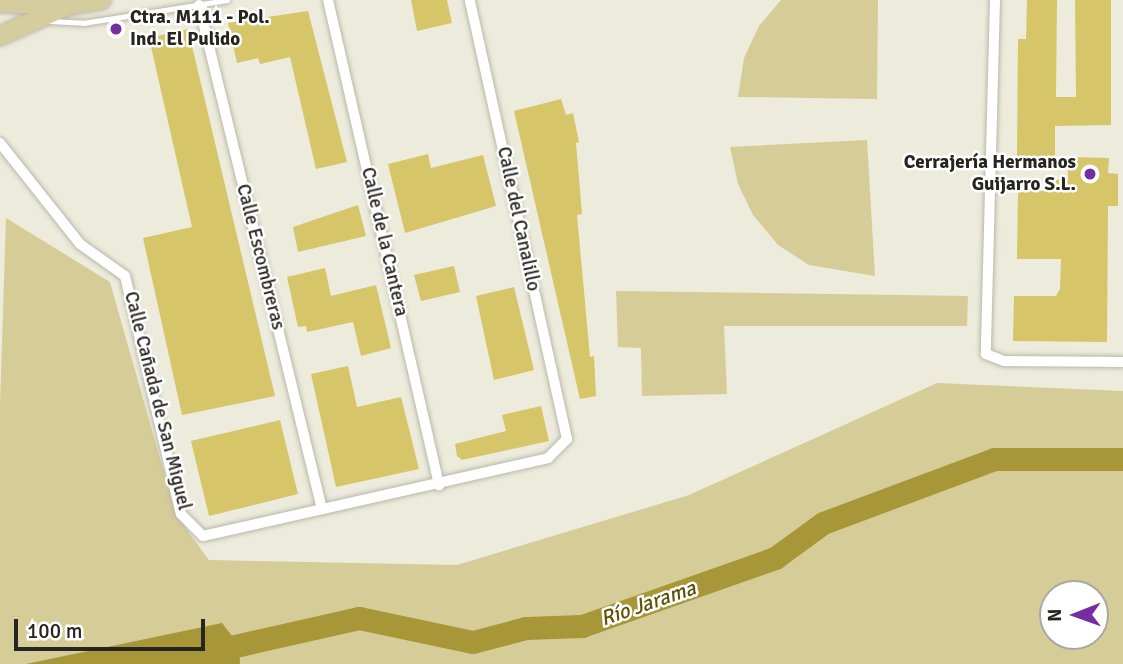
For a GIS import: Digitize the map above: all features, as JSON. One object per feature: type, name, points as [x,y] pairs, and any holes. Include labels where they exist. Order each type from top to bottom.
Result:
[{"type":"main road","points":[[0,36],[29,20],[67,6],[101,0]]},
{"type":"main road","points":[[0,3],[67,6]]},
{"type":"street","name":"Calle de la Cantera","points":[[328,0],[439,485]]},
{"type":"street","name":"Calle del Canalillo","points":[[439,485],[548,458],[567,439],[470,0]]},
{"type":"street","points":[[995,0],[986,354],[1004,361],[1123,362]]},
{"type":"street","name":"Calle Escombreras","points":[[198,5],[322,509]]},
{"type":"street","name":"Calle Cañada de San Miguel","points":[[0,143],[80,244],[125,276],[181,513],[203,536],[322,509]]},
{"type":"street","points":[[322,509],[439,485]]},
{"type":"lane","points":[[29,20],[83,23],[228,0]]},
{"type":"shaded area","points":[[781,0],[878,0],[877,99],[738,97],[744,58],[759,26]]},
{"type":"shaded area","points":[[867,140],[875,276],[809,265],[778,245],[753,215],[738,184],[730,147]]},
{"type":"shaded area","points":[[6,218],[110,282],[176,515],[209,560],[457,565],[689,495],[937,383],[1123,391],[1123,664],[0,664],[0,405]]},
{"type":"shaded area","points":[[616,291],[968,296],[967,326],[724,326],[727,394],[642,396],[641,348],[618,347]]},
{"type":"shaded area","points":[[222,623],[239,645],[240,664],[26,664]]},
{"type":"building","points":[[411,0],[447,0],[452,23],[417,31]]},
{"type":"building","points":[[1027,0],[1057,0],[1056,97],[1076,97],[1075,0],[1111,0],[1111,125],[1055,126],[1055,157],[1017,157],[1018,39],[1026,39]]},
{"type":"building","points":[[308,11],[347,162],[316,169],[290,57],[260,64],[258,58],[237,63],[228,23]]},
{"type":"building","points":[[188,29],[275,396],[182,415],[143,238],[192,227],[149,38]]},
{"type":"building","points":[[561,99],[566,115],[573,113],[579,142],[576,143],[582,214],[577,215],[590,357],[594,356],[596,396],[580,399],[514,111]]},
{"type":"building","points":[[428,154],[431,168],[483,155],[496,206],[405,233],[388,164]]},
{"type":"building","points":[[1068,157],[1109,158],[1108,173],[1118,174],[1118,206],[1108,206],[1107,342],[1013,341],[1014,296],[1056,296],[1060,289],[1061,259],[1017,259],[1018,191],[1050,191],[1050,180],[1068,180]]},
{"type":"building","points":[[358,205],[366,236],[298,252],[293,227]]},
{"type":"building","points":[[454,266],[460,292],[421,301],[414,275]]},
{"type":"building","points":[[325,268],[331,296],[376,285],[391,348],[361,356],[353,322],[307,332],[306,326],[298,327],[287,277]]},
{"type":"building","points":[[514,287],[534,370],[494,380],[476,296]]},
{"type":"building","points":[[348,366],[357,407],[401,397],[419,469],[336,487],[311,374]]},
{"type":"building","points":[[541,406],[549,441],[462,460],[457,456],[455,444],[506,431],[502,415]]},
{"type":"building","points":[[280,420],[298,494],[209,516],[191,441]]},
{"type":"waterway","name":"Río Jarama","points":[[155,664],[359,618],[473,642],[526,628],[582,626],[775,558],[823,523],[994,459],[1123,459]]},
{"type":"place","name":"Ctra. M111 - Pol. Ind. El Pulido","points":[[116,29]]},
{"type":"place","name":"Cerrajería Hermanos Guijarro S.L.","points":[[1090,174]]}]
